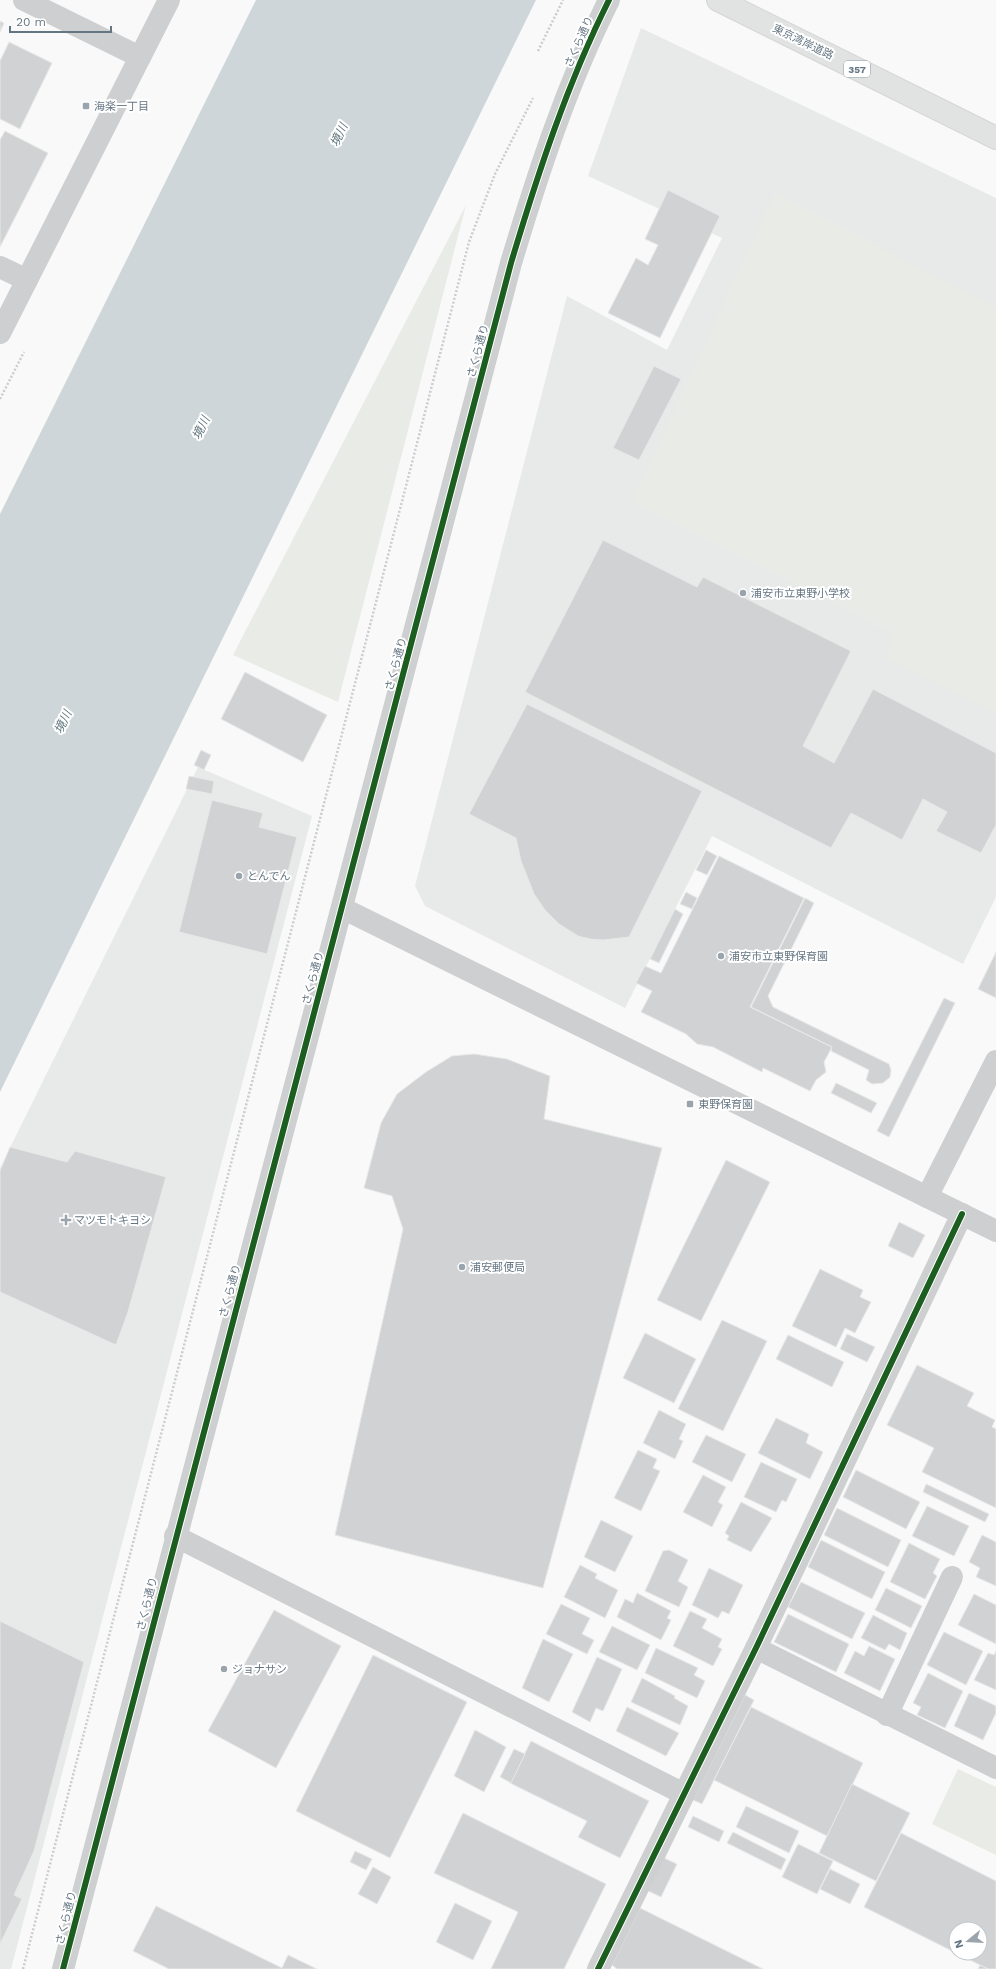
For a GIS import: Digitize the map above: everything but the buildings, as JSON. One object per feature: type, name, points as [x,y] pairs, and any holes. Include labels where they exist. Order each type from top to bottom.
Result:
[{"type":"highway","name":"東京湾岸道路","points":[[718,0],[996,138]]},
{"type":"street","points":[[24,0],[140,57]]},
{"type":"street","points":[[0,334],[169,0]]},
{"type":"street","name":"さくら通り","points":[[63,1969],[175,1536],[342,908],[511,262],[539,170],[566,98],[609,0]]},
{"type":"street","points":[[0,267],[27,280]]},
{"type":"street","points":[[342,908],[996,1231]]},
{"type":"street","points":[[927,1197],[996,1061]]},
{"type":"street","points":[[598,1969],[756,1648],[962,1214]]},
{"type":"street","points":[[175,1536],[684,1794]]},
{"type":"street","points":[[887,1715],[952,1577]]},
{"type":"street","points":[[756,1648],[887,1715],[996,1768]]},
{"type":"path","points":[[538,50],[563,0]]},
{"type":"path","points":[[23,1969],[468,242],[495,174],[537,91]]},
{"type":"shaded area","name":"浦安市立東野小学校","points":[[641,28],[996,198],[996,897],[963,964],[712,836],[625,1008],[425,906],[415,886],[567,296],[667,350],[722,238],[588,176]]},
{"type":"shaded area","points":[[775,192],[996,308],[996,711],[885,659],[894,635],[632,502]]},
{"type":"shaded area","points":[[466,205],[338,702],[233,655]]},
{"type":"shaded area","points":[[198,767],[312,816],[11,1969],[0,1969],[0,1168]]},
{"type":"shaded area","points":[[958,1769],[996,1787],[996,1855],[932,1824]]},
{"type":"water","name":"境川","points":[[256,0],[536,0],[0,1092],[0,514]]},
{"type":"cycle path","points":[[63,1969],[511,263],[554,129],[580,64],[609,0]]},
{"type":"cycle path","points":[[598,1969],[756,1648],[962,1214]]},
{"type":"place","name":"海楽一丁目","points":[[86,106]]},
{"type":"place","name":"浦安市立東野小学校","points":[[743,593]]},
{"type":"place","name":"とんでん","points":[[239,876]]},
{"type":"place","name":"浦安市立東野保育園","points":[[721,956]]},
{"type":"place","name":"東野保育園","points":[[690,1104]]},
{"type":"place","name":"マツモトキヨシ","points":[[66,1220]]},
{"type":"place","name":"浦安郵便局","points":[[462,1267]]},
{"type":"place","name":"ジョナサン","points":[[224,1669]]}]
